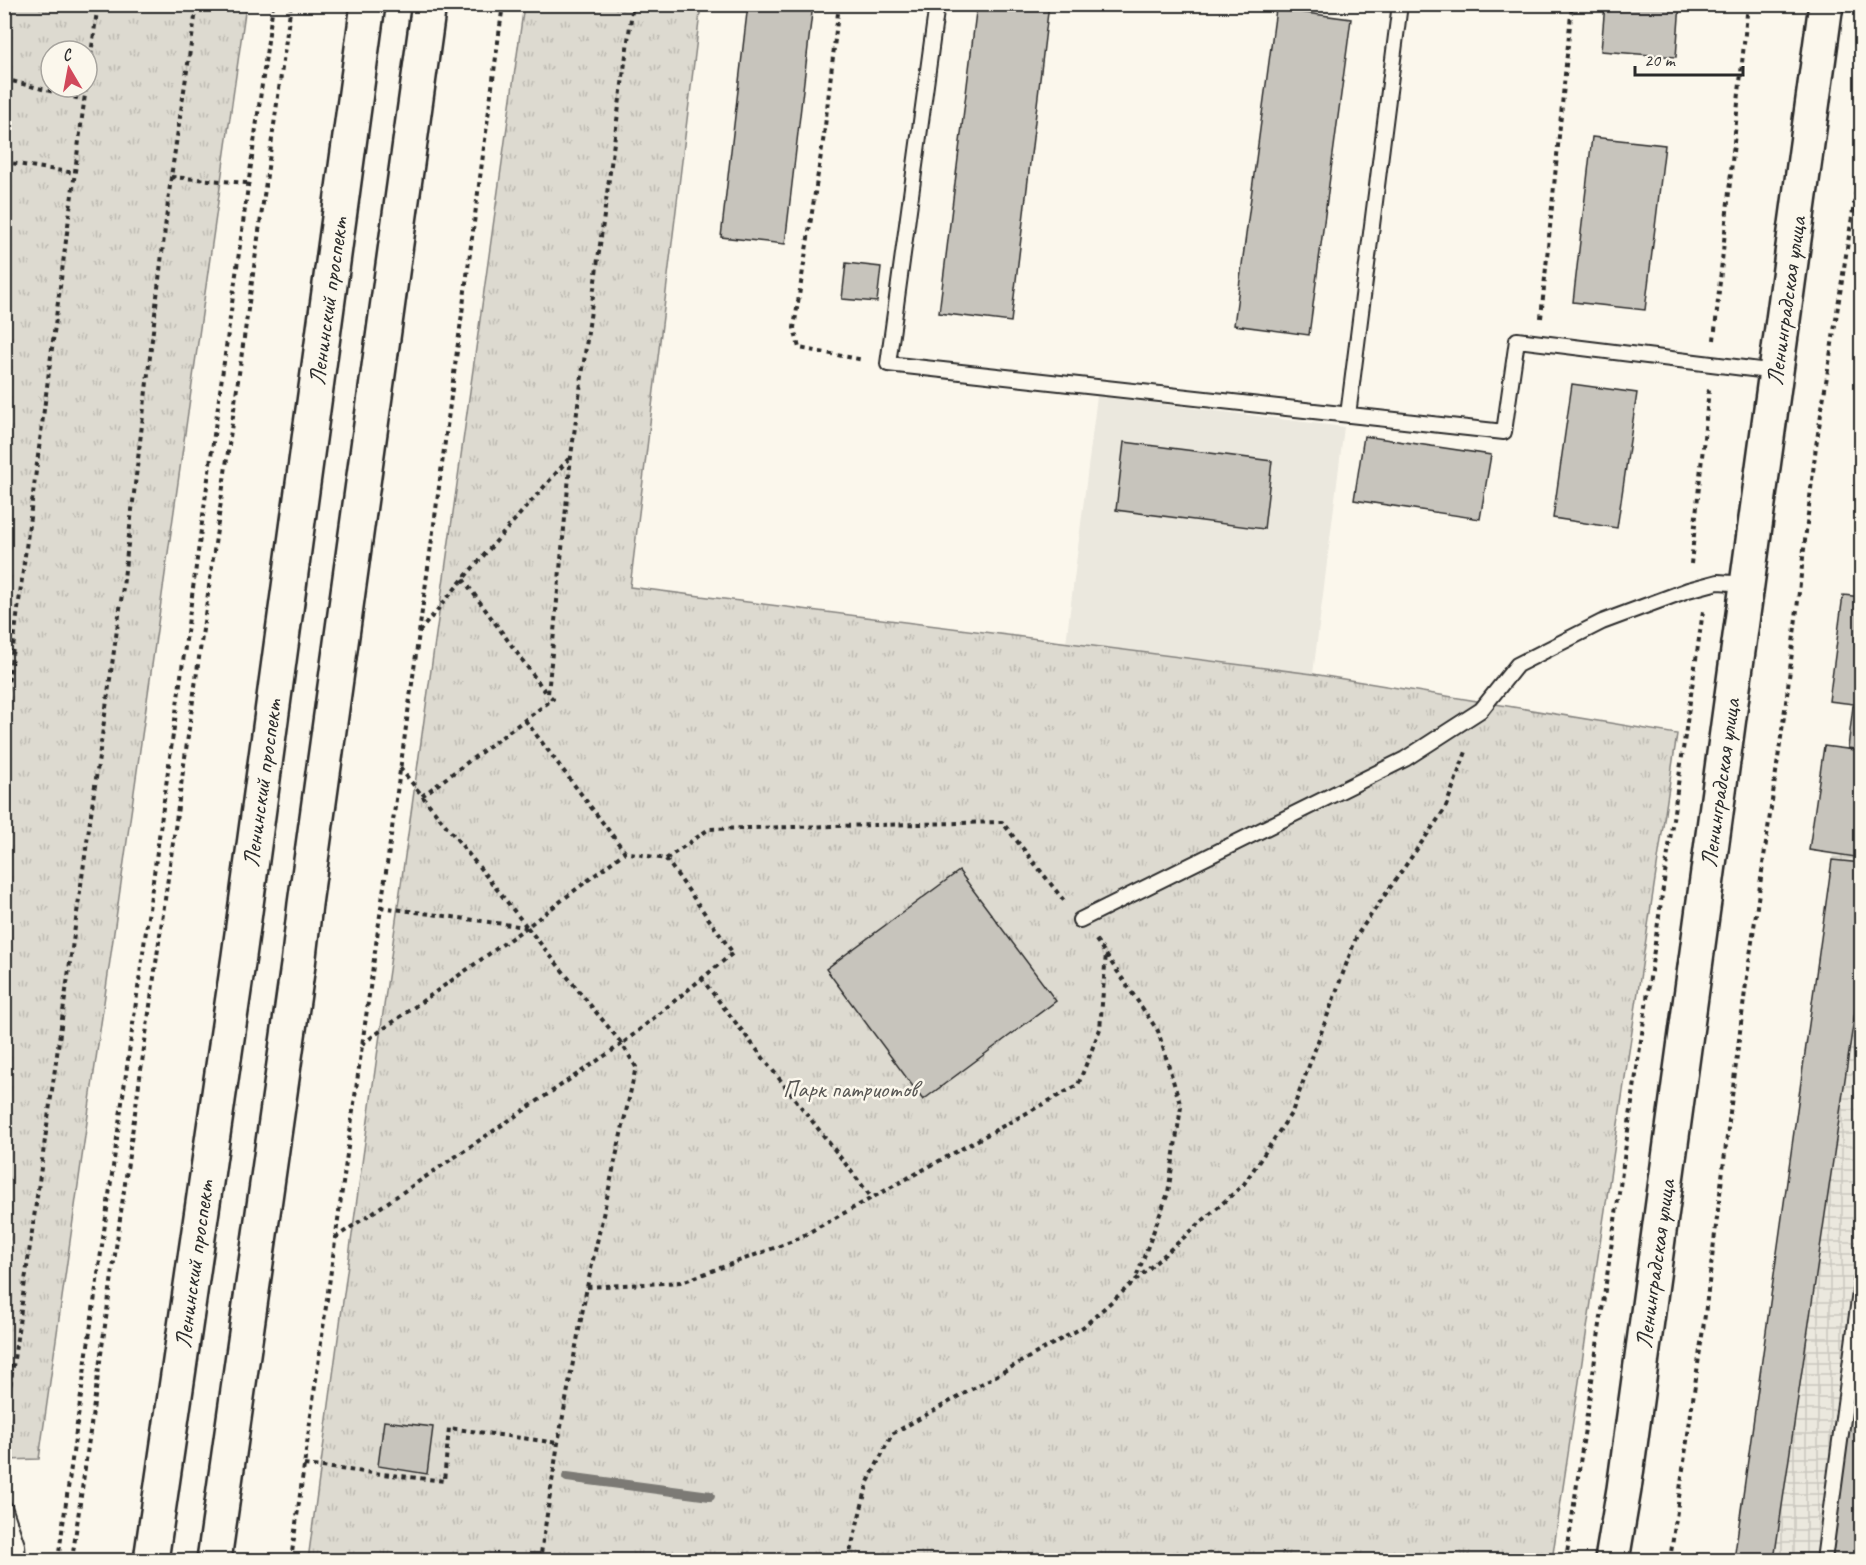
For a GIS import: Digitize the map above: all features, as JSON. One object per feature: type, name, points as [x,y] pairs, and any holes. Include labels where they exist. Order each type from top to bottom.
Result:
[{"type":"main road","name":"Ленинский проспект","points":[[151,1560],[239,956],[368,4]]},
{"type":"main road","points":[[214,1560],[429,4]]},
{"type":"main road","name":"Ленинградская улица","points":[[1612,1560],[1626,1478],[1826,4]]},
{"type":"lane","points":[[938,4],[888,364],[1504,432],[1517,340],[1776,372]]},
{"type":"lane","points":[[1348,415],[1400,4]]},
{"type":"lane","points":[[1080,920],[1405,759],[1480,710],[1518,665],[1602,622],[1688,590],[1718,582],[1747,584]]},
{"type":"lane","points":[[1824,1560],[1862,1277]]},
{"type":"lane","points":[[4,1508],[11,1545],[18,1560]]},
{"type":"path","points":[[93,39],[98,4]]},
{"type":"path","points":[[4,1430],[123,587],[171,177],[197,4]]},
{"type":"path","points":[[58,1560],[273,4]]},
{"type":"path","points":[[72,1560],[291,4]]},
{"type":"path","points":[[291,1560],[419,633],[502,4]]},
{"type":"path","points":[[548,694],[571,456],[633,4]]},
{"type":"path","points":[[839,4],[824,135],[794,328],[799,348],[888,364]]},
{"type":"path","points":[[1538,343],[1572,4]]},
{"type":"path","points":[[1566,1560],[1704,612],[1688,590],[1748,4]]},
{"type":"path","points":[[4,79],[84,100],[4,717]]},
{"type":"path","points":[[1670,1560],[1705,1315],[1745,992],[1787,695],[1815,446],[1862,153]]},
{"type":"path","points":[[4,162],[75,173]]},
{"type":"path","points":[[171,177],[247,183]]},
{"type":"path","points":[[419,633],[463,579],[571,456]]},
{"type":"path","points":[[422,796],[553,699],[463,579]]},
{"type":"path","points":[[848,1560],[867,1482],[892,1434],[1083,1327],[1244,1184],[1292,1112],[1358,935],[1445,809],[1480,710]]},
{"type":"path","points":[[525,720],[625,852],[666,859],[709,829],[1002,822],[1106,952],[1158,1031],[1181,1107],[1168,1193],[1135,1279]]},
{"type":"path","points":[[400,768],[622,1044],[636,1067],[588,1287],[558,1443],[540,1560]]},
{"type":"path","points":[[362,1044],[527,927],[625,852]]},
{"type":"path","points":[[335,1238],[622,1044],[733,953],[666,859]]},
{"type":"path","points":[[380,907],[527,927]]},
{"type":"path","points":[[588,1287],[682,1282],[793,1240],[1078,1085],[1100,1029],[1106,952]]},
{"type":"path","points":[[701,978],[872,1198]]},
{"type":"path","points":[[304,1465],[444,1481],[450,1428],[558,1443]]},
{"type":"shaded area","points":[[1097,396],[1344,427],[1313,674],[1066,643]]},
{"type":"shaded area","points":[[1861,647],[1861,1560],[1734,1560],[1832,860]]},
{"type":"green space","points":[[4,5],[246,5],[39,1459],[5,1460]]},
{"type":"green space","name":"Парк патриотов","points":[[524,5],[701,5],[630,587],[1313,674],[1677,734],[1552,1560],[308,1560]]},
{"type":"building","points":[[748,4],[813,4],[785,244],[721,237]]},
{"type":"building","points":[[977,4],[1049,4],[1011,322],[939,313]]},
{"type":"building","points":[[1605,4],[1680,4],[1676,57],[1601,51]]},
{"type":"building","points":[[1276,9],[1351,19],[1309,335],[1234,325]]},
{"type":"building","points":[[1592,137],[1665,145],[1645,310],[1573,302]]},
{"type":"building","points":[[846,263],[881,267],[877,302],[842,299]]},
{"type":"building","points":[[1572,384],[1637,393],[1617,528],[1553,518]]},
{"type":"building","points":[[1364,436],[1491,455],[1480,519],[1354,500]]},
{"type":"building","points":[[1124,442],[1272,461],[1264,529],[1116,510]]},
{"type":"building","points":[[1843,595],[1862,597],[1862,705],[1829,701]]},
{"type":"building","points":[[1853,706],[1862,707],[1862,750],[1848,748]]},
{"type":"building","points":[[1824,746],[1862,751],[1862,858],[1809,850]]},
{"type":"building","points":[[1832,860],[1862,863],[1862,964],[1774,1560],[1734,1560]]},
{"type":"building","points":[[959,871],[1056,1001],[923,1100],[826,969]]},
{"type":"building","points":[[1862,1314],[1862,1560],[1829,1560]]},
{"type":"building","points":[[384,1421],[433,1427],[427,1474],[378,1466]]},
{"type":"waterway","points":[[567,1477],[710,1496]]}]
